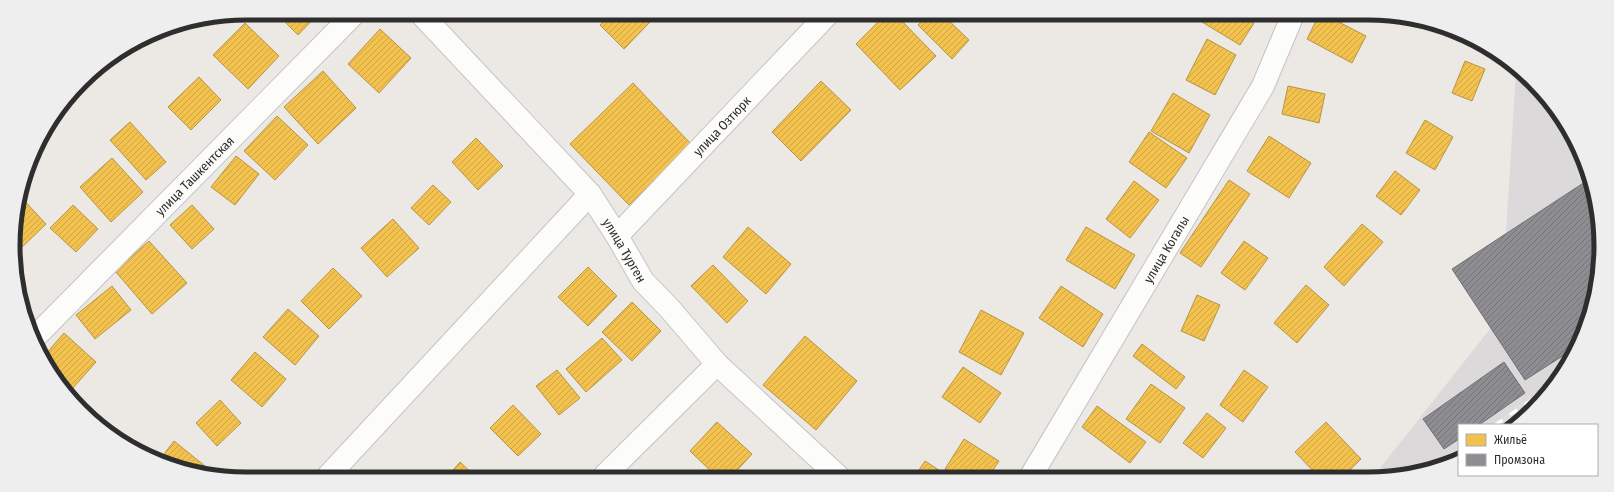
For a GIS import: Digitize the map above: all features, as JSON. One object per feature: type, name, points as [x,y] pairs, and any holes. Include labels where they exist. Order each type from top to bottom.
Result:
[{"type":"street","name":"улица Ташкентская","points":[[38,334],[348,20]]},
{"type":"street","name":"улица Турген","points":[[428,20],[590,194],[617,236],[643,282],[670,309],[717,364],[834,472]]},
{"type":"street","name":"улица Озтюрк","points":[[617,236],[822,20]]},
{"type":"street","name":"улица Когалы","points":[[1033,472],[1263,86],[1291,20]]},
{"type":"street","points":[[332,472],[590,194]]},
{"type":"street","points":[[608,472],[717,364]]},
{"type":"shaded area","points":[[1516,75],[1538,97],[1564,133],[1582,173],[1590,202],[1594,231],[1594,261],[1590,290],[1582,319],[1571,346],[1556,372],[1528,406],[1507,424],[1458,424],[1458,453],[1441,460],[1412,468],[1377,472],[1501,315]]},
{"type":"building: Жильё","points":[[283,20],[312,20],[298,35]]},
{"type":"building: Жильё","points":[[605,20],[648,20],[650,22],[624,49],[600,25]]},
{"type":"building: Жильё","points":[[880,20],[901,20],[936,56],[900,90],[856,44]]},
{"type":"building: Жильё","points":[[923,20],[948,20],[969,40],[952,59],[918,25]]},
{"type":"building: Жильё","points":[[1203,20],[1249,20],[1254,23],[1240,45],[1202,22]]},
{"type":"building: Жильё","points":[[1316,20],[1335,20],[1366,36],[1352,63],[1307,39]]},
{"type":"building: Жильё","points":[[245,23],[279,56],[248,89],[213,55]]},
{"type":"building: Жильё","points":[[380,29],[411,58],[379,93],[348,64]]},
{"type":"building: Жильё","points":[[1207,39],[1236,55],[1215,95],[1186,80]]},
{"type":"building: Жильё","points":[[1465,61],[1485,69],[1472,101],[1452,93]]},
{"type":"building: Жильё","points":[[323,71],[356,108],[318,144],[284,107]]},
{"type":"building: Жильё","points":[[199,77],[221,100],[191,130],[168,107]]},
{"type":"building: Жильё","points":[[821,81],[851,110],[801,161],[772,132]]},
{"type":"building: Жильё","points":[[633,83],[692,145],[629,205],[570,144]]},
{"type":"building: Жильё","points":[[1288,86],[1325,94],[1319,123],[1282,114]]},
{"type":"building: Жильё","points":[[1173,93],[1210,115],[1189,153],[1151,131]]},
{"type":"building: Жильё","points":[[277,116],[308,145],[275,180],[244,151]]},
{"type":"building: Жильё","points":[[1425,120],[1453,137],[1435,170],[1406,153]]},
{"type":"building: Жильё","points":[[130,122],[166,162],[146,180],[110,140]]},
{"type":"building: Жильё","points":[[1149,132],[1187,158],[1166,188],[1129,162]]},
{"type":"building: Жильё","points":[[1269,136],[1311,163],[1289,198],[1247,171]]},
{"type":"building: Жильё","points":[[476,138],[503,166],[478,190],[452,162]]},
{"type":"building: Жильё","points":[[236,156],[259,174],[235,205],[211,187]]},
{"type":"building: Жильё","points":[[112,158],[143,192],[111,222],[80,187]]},
{"type":"building: Жильё","points":[[1395,171],[1420,190],[1401,215],[1376,196]]},
{"type":"building: Жильё","points":[[1229,180],[1250,194],[1201,267],[1180,253]]},
{"type":"building: Жильё","points":[[1134,181],[1159,200],[1130,238],[1106,219]]},
{"type":"building: Жильё","points":[[433,185],[451,202],[429,225],[411,208]]},
{"type":"building: Жильё","points":[[24,201],[46,224],[20,249],[20,231]]},
{"type":"building: Жильё","points":[[73,205],[98,229],[76,252],[50,228]]},
{"type":"building: Жильё","points":[[192,205],[214,229],[192,249],[170,225]]},
{"type":"building: Жильё","points":[[393,219],[419,248],[387,277],[361,248]]},
{"type":"building: Жильё","points":[[1362,224],[1383,242],[1344,286],[1324,267]]},
{"type":"building: Жильё","points":[[748,227],[791,264],[766,294],[723,257]]},
{"type":"building: Жильё","points":[[1086,227],[1135,255],[1115,289],[1066,260]]},
{"type":"building: Жильё","points":[[149,241],[187,283],[152,314],[115,271]]},
{"type":"building: Жильё","points":[[1244,241],[1268,258],[1245,290],[1221,273]]},
{"type":"building: Жильё","points":[[713,265],[748,301],[727,323],[691,286]]},
{"type":"building: Жильё","points":[[588,267],[617,296],[588,326],[558,297]]},
{"type":"building: Жильё","points":[[333,268],[362,296],[329,329],[301,301]]},
{"type":"building: Жильё","points":[[1306,285],[1329,305],[1297,343],[1274,323]]},
{"type":"building: Жильё","points":[[112,286],[131,310],[95,339],[76,315]]},
{"type":"building: Жильё","points":[[1061,286],[1103,314],[1083,347],[1039,318]]},
{"type":"building: Жильё","points":[[1197,295],[1220,305],[1204,341],[1181,331]]},
{"type":"building: Жильё","points":[[632,302],[661,331],[632,361],[602,332]]},
{"type":"building: Жильё","points":[[288,309],[319,336],[295,365],[263,337]]},
{"type":"building: Жильё","points":[[981,310],[1024,333],[1001,375],[959,352]]},
{"type":"building: Жильё","points":[[64,333],[96,362],[72,389],[58,372],[47,353]]},
{"type":"building: Жильё","points":[[805,336],[857,381],[816,430],[763,385]]},
{"type":"building: Жильё","points":[[602,338],[622,360],[586,392],[566,369]]},
{"type":"building: Жильё","points":[[1142,344],[1185,377],[1176,389],[1133,356]]},
{"type":"building: Жильё","points":[[255,352],[286,379],[262,407],[231,380]]},
{"type":"building: Жильё","points":[[963,367],[1001,393],[980,423],[942,397]]},
{"type":"building: Жильё","points":[[557,370],[580,398],[559,415],[536,386]]},
{"type":"building: Жильё","points":[[1244,370],[1268,387],[1243,422],[1220,405]]},
{"type":"building: Жильё","points":[[1151,384],[1185,408],[1160,443],[1126,419]]},
{"type":"building: Жильё","points":[[220,400],[241,423],[217,446],[196,423]]},
{"type":"building: Жильё","points":[[513,405],[541,434],[518,456],[490,428]]},
{"type":"building: Жильё","points":[[1097,406],[1146,442],[1130,463],[1082,427]]},
{"type":"building: Жильё","points":[[1207,413],[1226,428],[1203,458],[1183,443]]},
{"type":"building: Жильё","points":[[717,422],[752,454],[736,472],[712,472],[690,451]]},
{"type":"building: Жильё","points":[[1326,422],[1361,459],[1348,472],[1314,472],[1295,452]]},
{"type":"building: Жильё","points":[[964,439],[999,461],[992,472],[949,472],[945,469]]},
{"type":"building: Жильё","points":[[174,441],[205,466],[202,468],[163,456]]},
{"type":"building: Жильё","points":[[925,461],[942,472],[918,472]]},
{"type":"building: Жильё","points":[[460,462],[471,472],[452,472]]},
{"type":"building: Промзона","points":[[1584,182],[1590,202],[1594,231],[1594,261],[1590,290],[1582,319],[1567,353],[1525,380],[1452,269]]},
{"type":"building: Промзона","points":[[1504,362],[1525,393],[1480,424],[1458,424],[1458,440],[1444,449],[1423,419]]},
{"type":"railway","points":[[1496,424],[1537,396]]},
{"type":"railway","points":[[1449,457],[1458,451]]}]
